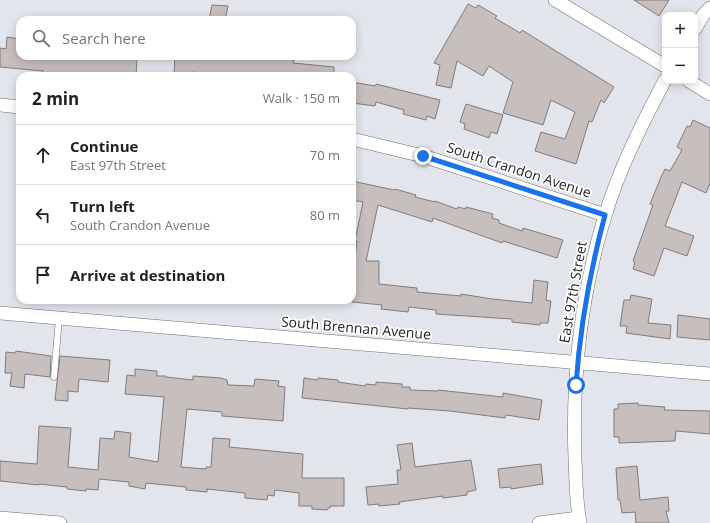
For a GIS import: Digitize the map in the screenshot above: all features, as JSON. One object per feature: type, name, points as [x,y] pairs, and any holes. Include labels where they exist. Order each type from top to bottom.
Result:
[{"type":"street","points":[[555,0],[662,64]]},
{"type":"street","points":[[698,24],[703,15],[710,8]]},
{"type":"street","name":"East 97th Street","points":[[579,520],[576,488],[574,408],[577,363],[590,275],[605,215],[640,128],[663,84]]},
{"type":"street","points":[[694,84],[710,94]]},
{"type":"street","points":[[0,105],[16,107]]},
{"type":"street","name":"South Crandon Avenue","points":[[356,140],[423,156],[605,215]]},
{"type":"street","name":"South Brennan Avenue","points":[[0,313],[710,374]]},
{"type":"street","points":[[0,518],[60,523]]},
{"type":"street","points":[[539,523],[579,520]]},
{"type":"lane","points":[[54,377],[59,318]]},
{"type":"building","points":[[634,0],[669,0],[659,16]]},
{"type":"building","points":[[468,4],[476,8],[478,5],[497,16],[495,18],[520,33],[522,30],[614,87],[604,103],[601,100],[592,122],[589,121],[576,164],[535,151],[541,132],[565,139],[575,112],[551,100],[543,125],[503,113],[513,82],[489,66],[483,76],[457,61],[451,88],[436,85],[440,65],[434,63]]},
{"type":"building","points":[[212,5],[228,6],[226,16],[210,16]]},
{"type":"building","points":[[7,37],[16,38],[16,60],[137,60],[136,72],[43,72],[0,67],[0,48],[6,49]]},
{"type":"building","points":[[175,60],[294,60],[293,63],[334,67],[334,72],[174,72]]},
{"type":"building","points":[[356,83],[375,86],[376,84],[440,100],[435,119],[427,116],[426,120],[403,114],[404,110],[376,102],[375,106],[356,104]]},
{"type":"building","points":[[466,104],[503,115],[497,134],[491,132],[489,138],[464,129],[465,124],[460,122]]},
{"type":"building","points":[[693,120],[710,128],[710,184],[706,193],[682,182],[665,226],[694,236],[687,256],[664,248],[654,276],[633,269],[635,262],[633,261],[653,205],[650,204],[661,177],[665,169],[670,171],[682,150],[677,147],[687,126],[690,127]]},
{"type":"building","points":[[356,182],[395,189],[416,195],[415,197],[435,201],[457,209],[458,207],[466,209],[466,207],[493,214],[492,218],[499,220],[499,223],[522,231],[523,228],[563,240],[557,258],[503,241],[502,243],[433,218],[432,222],[378,205],[366,261],[379,261],[379,284],[417,288],[417,292],[461,296],[461,294],[532,303],[534,280],[548,282],[546,300],[551,301],[548,323],[540,323],[540,325],[512,322],[512,319],[436,314],[436,310],[409,307],[408,312],[381,309],[382,305],[356,302],[356,236],[363,202],[356,201]]},
{"type":"building","points":[[631,295],[652,299],[648,323],[671,325],[670,339],[626,333],[627,326],[620,326],[624,300],[630,300]]},
{"type":"building","points":[[678,315],[710,319],[710,340],[677,337]]},
{"type":"building","points":[[16,351],[51,356],[50,377],[25,374],[24,388],[10,386],[12,373],[5,373],[6,352],[15,353]]},
{"type":"building","points":[[60,356],[110,360],[108,382],[79,379],[78,392],[68,391],[68,401],[55,400]]},
{"type":"building","points":[[135,369],[157,371],[157,376],[193,380],[193,376],[221,378],[227,380],[228,385],[254,386],[255,379],[279,381],[278,386],[285,387],[283,421],[222,416],[222,412],[187,409],[181,467],[206,469],[206,467],[211,467],[213,438],[230,439],[229,447],[303,454],[302,478],[344,478],[344,506],[330,506],[327,510],[312,509],[312,506],[299,506],[299,493],[275,490],[274,496],[268,495],[267,500],[245,498],[245,493],[207,489],[207,492],[186,490],[186,487],[146,483],[145,489],[129,486],[129,482],[99,479],[98,490],[86,489],[86,491],[67,489],[67,487],[0,481],[0,461],[37,464],[39,426],[71,428],[68,467],[98,470],[100,438],[114,439],[115,431],[131,433],[129,457],[158,462],[164,397],[125,394],[127,375],[135,376]]},
{"type":"building","points":[[304,378],[317,380],[318,378],[338,380],[338,382],[365,386],[366,384],[376,385],[376,382],[402,384],[402,387],[410,387],[410,390],[438,390],[503,397],[503,393],[542,400],[539,420],[506,415],[505,418],[450,411],[408,409],[302,398]]},
{"type":"building","points":[[638,403],[638,405],[665,407],[664,410],[710,411],[710,434],[676,431],[675,441],[619,443],[619,437],[614,437],[614,409],[618,409],[618,404]]},
{"type":"building","points":[[412,443],[415,467],[471,460],[476,490],[467,492],[467,495],[443,498],[443,496],[399,502],[400,504],[379,506],[379,504],[368,505],[366,487],[398,484],[397,470],[401,470],[397,445]]},
{"type":"building","points":[[541,464],[543,484],[511,489],[511,487],[500,488],[498,469]]},
{"type":"building","points":[[637,466],[640,500],[668,497],[669,511],[666,511],[669,523],[636,523],[635,512],[622,513],[620,500],[618,500],[616,468]]},
{"type":"route","points":[[423,156],[605,215],[590,275],[583,315],[576,385]]}]
